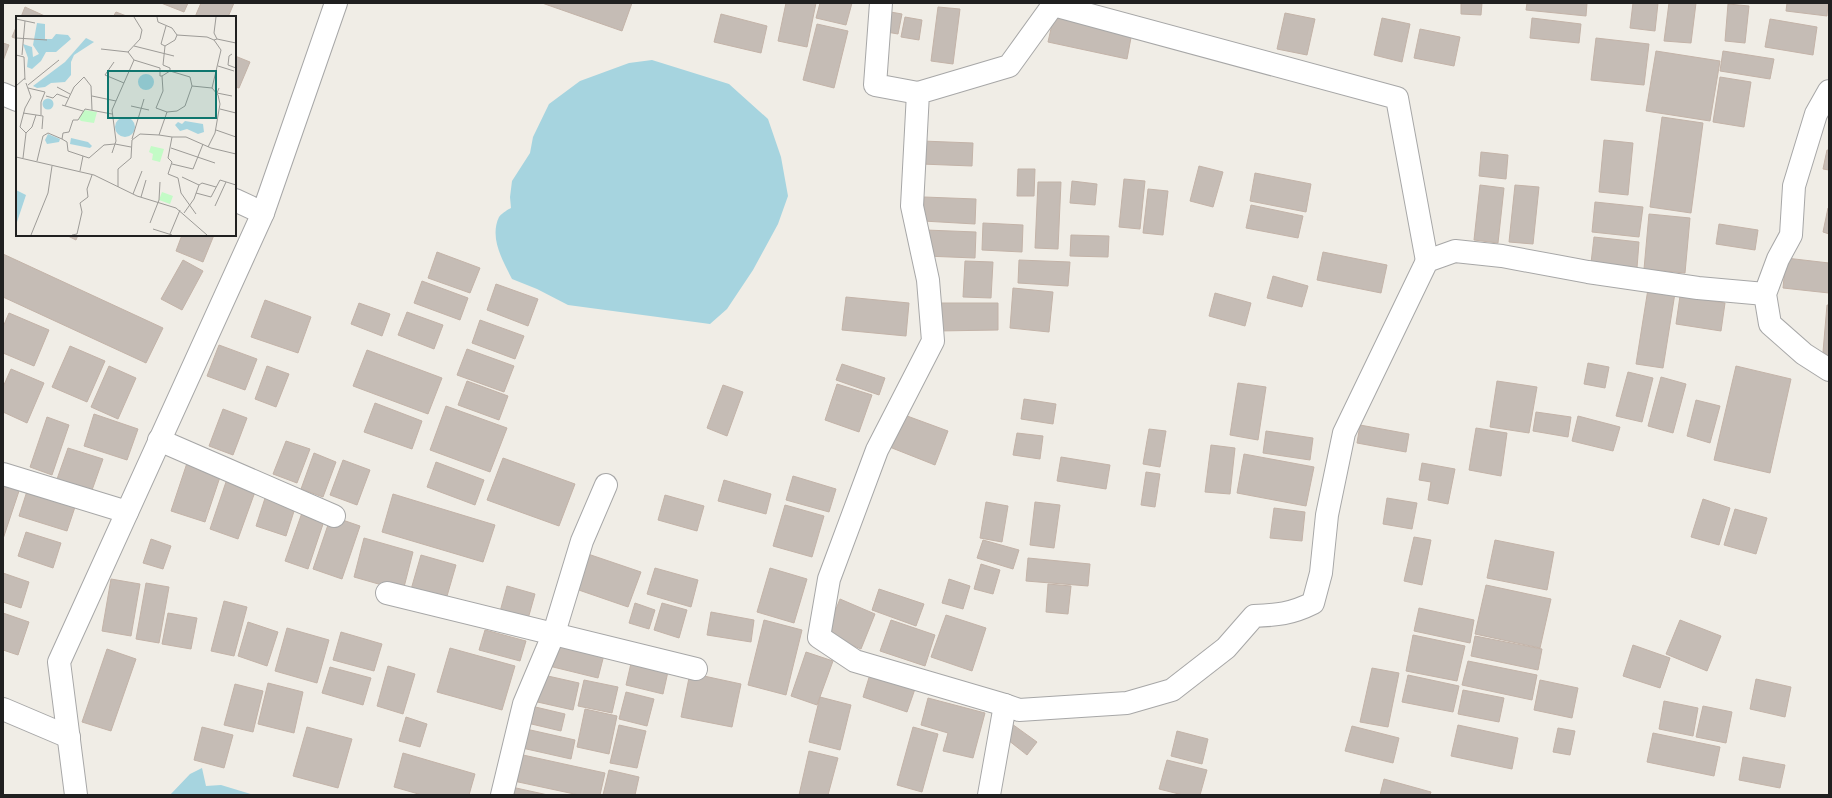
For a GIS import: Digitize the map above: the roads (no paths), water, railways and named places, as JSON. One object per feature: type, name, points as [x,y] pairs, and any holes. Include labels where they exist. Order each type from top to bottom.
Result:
[{"type":"street","points":[[76,795],[59,662],[263,213],[336,3]]},
{"type":"street","points":[[881,3],[875,85],[918,93],[1009,66],[1053,4],[1397,98],[1427,261],[1344,433],[1327,515],[1321,573],[1313,603],[1294,612],[1254,616],[1226,648],[1172,690],[1126,703],[1019,710],[855,661],[819,637],[830,579],[877,450],[933,342],[928,280],[912,206],[918,93]]},
{"type":"street","points":[[1829,91],[1816,114],[1794,186],[1791,235],[1778,259],[1765,294],[1770,324],[1804,354],[1829,370]]},
{"type":"street","points":[[3,94],[16,100]]},
{"type":"street","points":[[236,200],[263,213]]},
{"type":"street","points":[[1427,261],[1455,251],[1502,256],[1588,272],[1698,288],[1765,294]]},
{"type":"street","points":[[160,440],[334,516]]},
{"type":"street","points":[[3,474],[127,512]]},
{"type":"street","points":[[502,795],[524,704],[554,633],[582,541],[606,485]]},
{"type":"street","points":[[387,593],[696,669]]},
{"type":"street","points":[[989,795],[1005,705]]},
{"type":"street","points":[[3,709],[69,737]]},
{"type":"water","points":[[652,60],[729,84],[768,119],[781,157],[788,196],[778,224],[753,270],[727,309],[710,324],[568,305],[537,289],[512,279],[501,257],[496,241],[496,225],[499,217],[511,208],[510,197],[512,181],[530,153],[533,137],[549,104],[580,81],[629,63]]},
{"type":"water","points":[[202,768],[206,786],[221,785],[254,795],[170,795],[190,774]]}]
